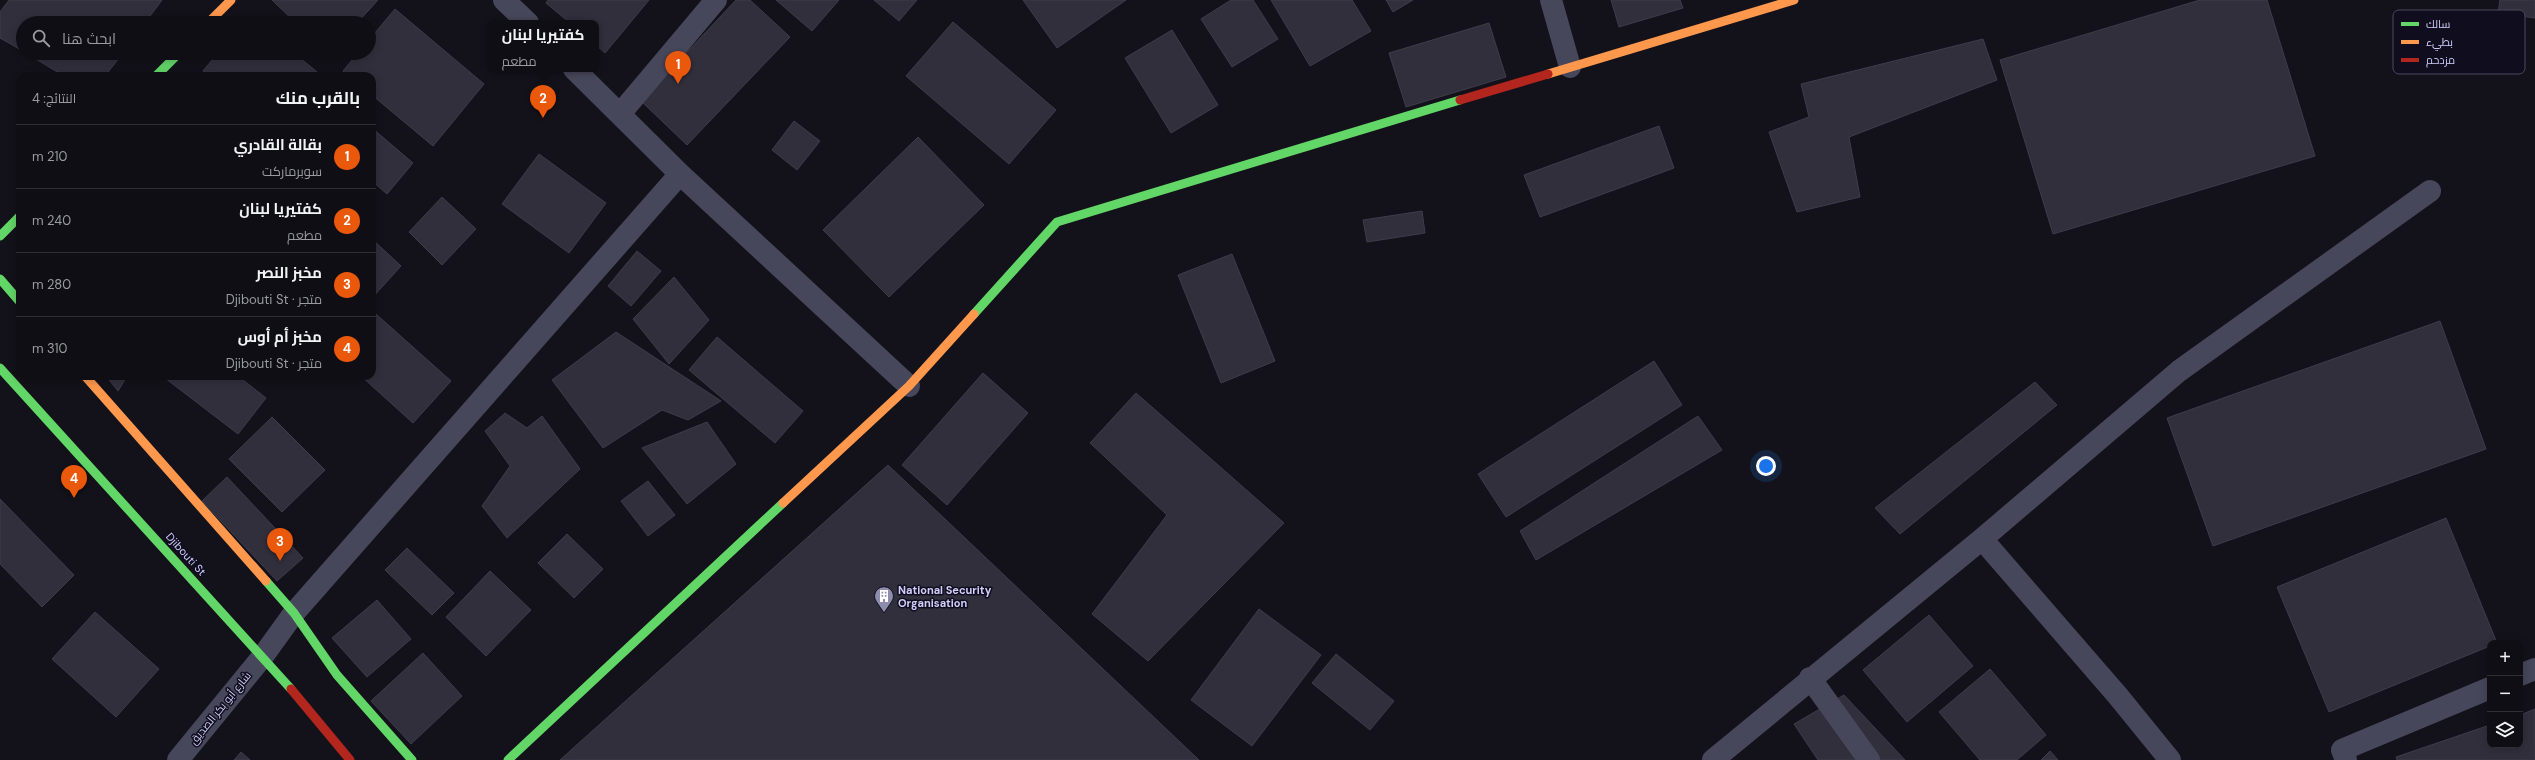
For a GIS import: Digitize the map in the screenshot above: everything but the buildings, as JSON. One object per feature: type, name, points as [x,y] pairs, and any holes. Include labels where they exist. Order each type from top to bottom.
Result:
[{"type":"street","points":[[215,16],[231,0]]},
{"type":"street","points":[[504,0],[525,20]]},
{"type":"street","points":[[620,114],[716,0]]},
{"type":"street","points":[[1551,0],[1570,67]]},
{"type":"street","points":[[508,760],[909,386],[1057,222],[1794,0]]},
{"type":"street","points":[[160,72],[172,60]]},
{"type":"street","points":[[577,72],[680,174],[909,386]]},
{"type":"street","name":"شارع أبو بكر الصديق","points":[[178,760],[263,656],[294,613],[680,174]]},
{"type":"street","points":[[1713,760],[1810,678],[1982,538],[2179,371],[2430,191]]},
{"type":"street","points":[[0,236],[16,220]]},
{"type":"street","points":[[0,279],[16,297]]},
{"type":"street","name":"Djibouti St","points":[[0,368],[263,656],[350,760]]},
{"type":"street","points":[[89,380],[294,613],[336,675],[412,760]]},
{"type":"street","points":[[1982,538],[2118,696],[2170,760]]},
{"type":"street","points":[[2523,674],[2535,669]]},
{"type":"street","points":[[1810,678],[1869,760]]},
{"type":"street","points":[[2346,760],[2342,750],[2487,689]]},
{"type":"traffic: fast","points":[[160,72],[172,60]]},
{"type":"traffic: fast","points":[[974,314],[1057,222],[1460,100]]},
{"type":"traffic: fast","points":[[0,236],[16,220]]},
{"type":"traffic: fast","points":[[0,279],[16,297]]},
{"type":"traffic: fast","points":[[0,368],[291,689]]},
{"type":"traffic: fast","points":[[508,760],[783,503]]},
{"type":"traffic: fast","points":[[266,581],[294,613],[337,675],[412,760]]},
{"type":"traffic: slow","points":[[215,16],[231,0]]},
{"type":"traffic: slow","points":[[1548,74],[1794,0]]},
{"type":"traffic: slow","points":[[783,503],[909,386],[974,314]]},
{"type":"traffic: slow","points":[[89,380],[266,581]]},
{"type":"traffic: jam","points":[[1460,100],[1548,74]]},
{"type":"traffic: jam","points":[[291,689],[350,760]]},
{"type":"place","name":"بقالة القادري","points":[[678,84]]},
{"type":"place","name":"كفتيريا لبنان","points":[[543,118]]},
{"type":"place","name":"مخبز أم أوس","points":[[74,498]]},
{"type":"place","name":"مخبز النصر","points":[[280,561]]},
{"type":"place","name":"National Security Organisation","points":[[884,613]]}]
